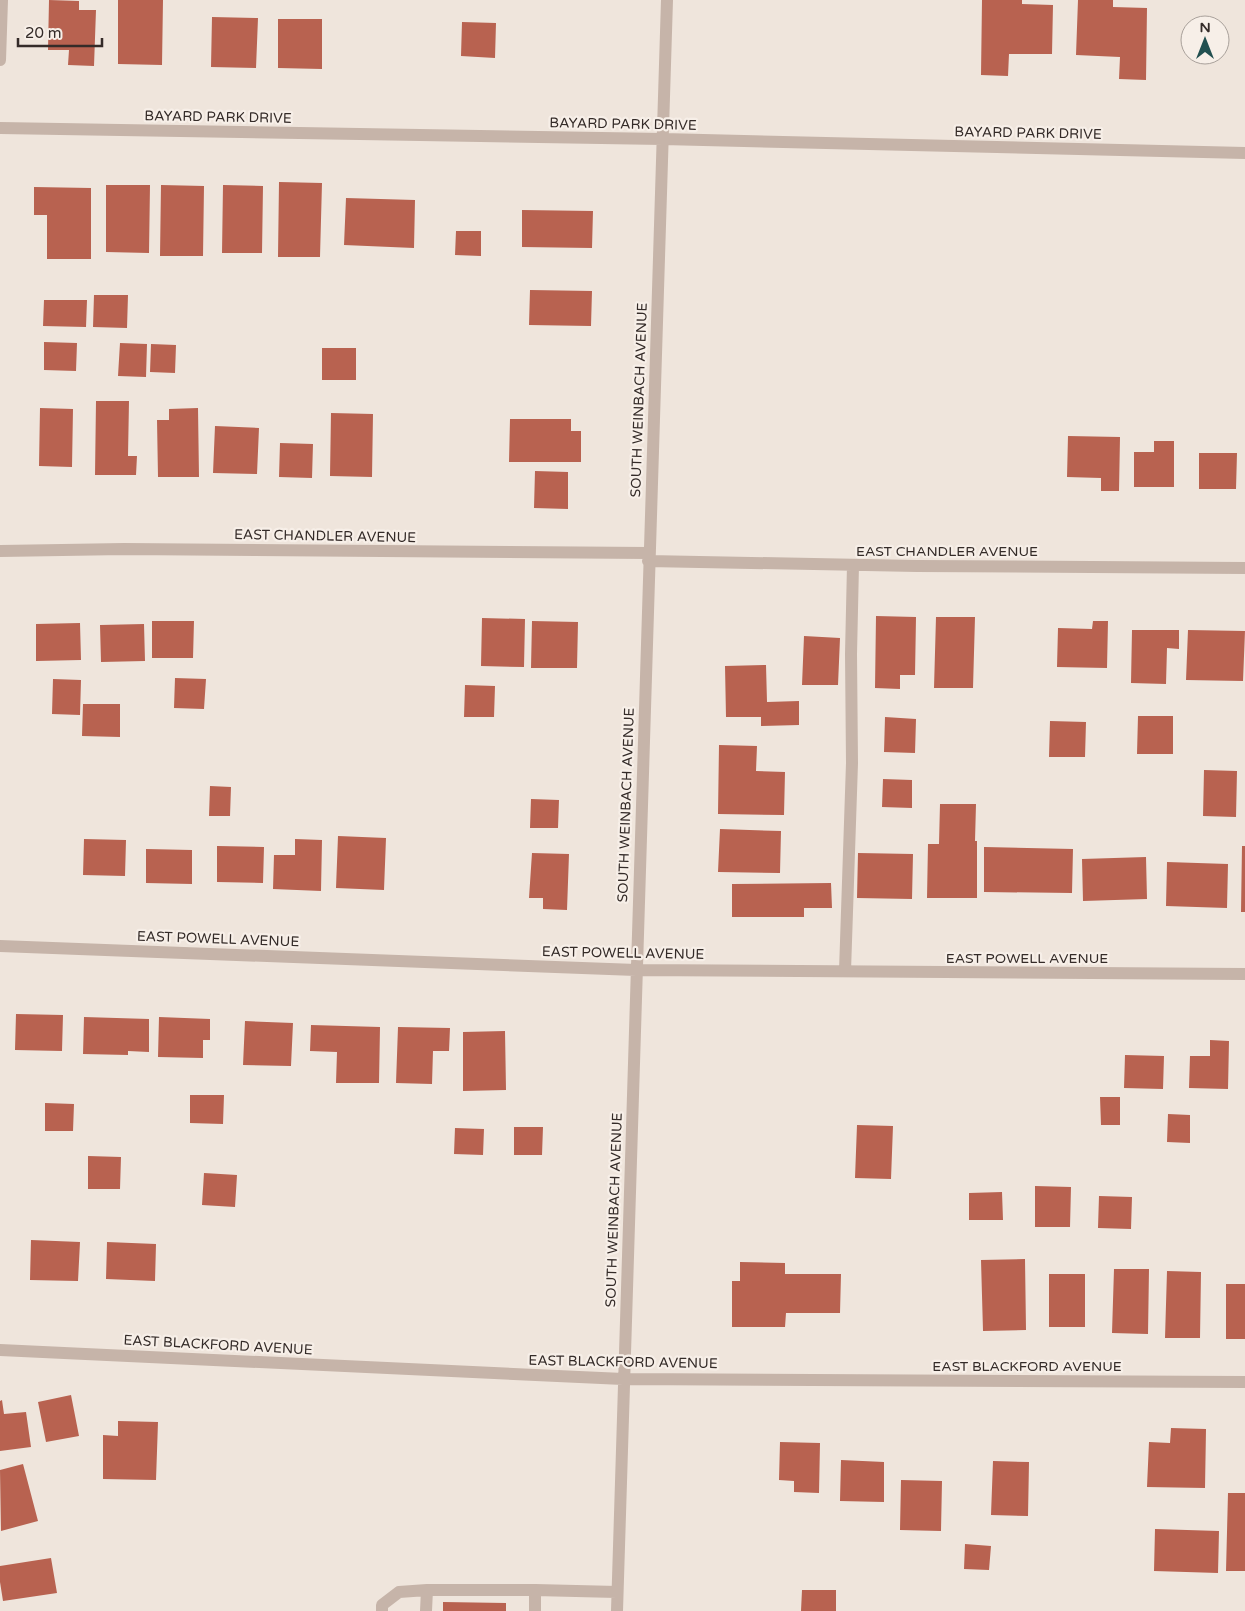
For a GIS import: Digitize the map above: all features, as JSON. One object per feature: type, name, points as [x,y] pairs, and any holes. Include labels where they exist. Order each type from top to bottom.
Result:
[{"type":"street","points":[[0,60],[2,0]]},
{"type":"street","name":"SOUTH WEINBACH AVENUE","points":[[617,1611],[667,0]]},
{"type":"street","name":"BAYARD PARK DRIVE","points":[[0,128],[663,139],[1245,153]]},
{"type":"street","name":"EAST CHANDLER AVENUE","points":[[0,551],[124,548],[435,552],[649,557],[853,565],[1245,568]]},
{"type":"street","points":[[844,972],[852,763],[851,654],[853,565]]},
{"type":"street","name":"EAST POWELL AVENUE","points":[[0,946],[636,970],[1245,974]]},
{"type":"street","name":"EAST BLACKFORD AVENUE","points":[[0,1350],[623,1379],[1245,1382]]},
{"type":"street","points":[[382,1611],[382,1605],[399,1592],[427,1590],[535,1590],[617,1592]]},
{"type":"street","points":[[426,1611],[427,1590]]},
{"type":"street","points":[[535,1590],[535,1611]]},
{"type":"building","points":[[49,0],[79,1],[79,10],[96,10],[94,66],[68,65],[69,50],[48,50]]},
{"type":"building","points":[[118,0],[163,0],[162,65],[118,64]]},
{"type":"building","points":[[982,0],[1022,0],[1022,4],[1053,5],[1052,54],[1009,54],[1008,76],[981,75]]},
{"type":"building","points":[[1078,0],[1113,0],[1113,7],[1147,8],[1146,80],[1119,79],[1120,57],[1076,55]]},
{"type":"building","points":[[212,17],[258,18],[256,68],[211,67]]},
{"type":"building","points":[[278,19],[322,19],[322,69],[278,68]]},
{"type":"building","points":[[462,22],[496,23],[495,58],[461,56]]},
{"type":"building","points":[[279,182],[322,183],[320,257],[278,257]]},
{"type":"building","points":[[106,185],[150,185],[149,253],[106,252]]},
{"type":"building","points":[[161,185],[204,186],[203,256],[160,256]]},
{"type":"building","points":[[223,185],[263,186],[262,253],[222,253]]},
{"type":"building","points":[[34,187],[91,188],[91,259],[47,259],[47,215],[34,215]]},
{"type":"building","points":[[346,198],[415,200],[414,248],[344,245]]},
{"type":"building","points":[[522,210],[593,211],[592,248],[522,247]]},
{"type":"building","points":[[456,231],[481,231],[481,256],[455,255]]},
{"type":"building","points":[[530,290],[592,291],[591,326],[529,325]]},
{"type":"building","points":[[94,295],[128,295],[127,328],[93,327]]},
{"type":"building","points":[[44,300],[87,300],[86,327],[43,326]]},
{"type":"building","points":[[44,342],[77,343],[76,371],[44,370]]},
{"type":"building","points":[[120,343],[147,344],[146,377],[118,376]]},
{"type":"building","points":[[151,344],[176,345],[175,373],[150,372]]},
{"type":"building","points":[[322,348],[356,348],[356,380],[322,380]]},
{"type":"building","points":[[96,401],[129,401],[128,456],[137,456],[136,475],[95,475]]},
{"type":"building","points":[[40,408],[73,409],[72,467],[39,466]]},
{"type":"building","points":[[198,408],[199,477],[158,477],[157,420],[169,420],[169,409]]},
{"type":"building","points":[[331,413],[373,414],[372,477],[330,476]]},
{"type":"building","points":[[510,419],[571,419],[571,431],[581,431],[581,462],[509,462]]},
{"type":"building","points":[[215,426],[259,428],[257,474],[213,473]]},
{"type":"building","points":[[1068,436],[1120,437],[1119,491],[1101,491],[1101,478],[1067,477]]},
{"type":"building","points":[[1154,441],[1174,441],[1174,487],[1134,487],[1134,452],[1154,452]]},
{"type":"building","points":[[280,443],[313,444],[312,478],[279,477]]},
{"type":"building","points":[[1199,453],[1237,453],[1236,489],[1199,489]]},
{"type":"building","points":[[535,471],[568,472],[568,509],[534,508]]},
{"type":"building","points":[[876,616],[916,617],[915,675],[900,675],[900,689],[875,688]]},
{"type":"building","points":[[936,617],[975,617],[973,688],[934,688]]},
{"type":"building","points":[[482,618],[525,619],[524,667],[481,666]]},
{"type":"building","points":[[152,621],[194,621],[193,658],[152,658]]},
{"type":"building","points":[[532,621],[578,622],[577,668],[531,668]]},
{"type":"building","points":[[1093,621],[1108,621],[1107,668],[1057,667],[1058,628],[1092,629]]},
{"type":"building","points":[[80,623],[81,660],[36,661],[36,624]]},
{"type":"building","points":[[144,624],[145,661],[101,662],[100,625]]},
{"type":"building","points":[[1132,630],[1179,630],[1179,649],[1167,648],[1166,684],[1131,683]]},
{"type":"building","points":[[1188,630],[1245,631],[1243,681],[1186,680]]},
{"type":"building","points":[[804,636],[840,638],[838,685],[802,685]]},
{"type":"building","points":[[766,665],[767,702],[799,701],[799,725],[761,726],[761,717],[726,717],[725,666]]},
{"type":"building","points":[[175,678],[206,679],[204,709],[174,708]]},
{"type":"building","points":[[53,679],[81,680],[80,715],[52,714]]},
{"type":"building","points":[[465,685],[495,686],[494,717],[464,717]]},
{"type":"building","points":[[83,704],[120,704],[120,737],[82,736]]},
{"type":"building","points":[[1138,716],[1173,716],[1173,754],[1137,754]]},
{"type":"building","points":[[885,717],[916,719],[915,753],[884,752]]},
{"type":"building","points":[[1050,721],[1086,722],[1085,757],[1049,757]]},
{"type":"building","points":[[719,745],[757,746],[756,771],[785,772],[784,815],[718,814]]},
{"type":"building","points":[[1204,770],[1237,771],[1236,817],[1203,816]]},
{"type":"building","points":[[883,779],[912,780],[912,808],[882,807]]},
{"type":"building","points":[[210,786],[231,787],[230,816],[209,816]]},
{"type":"building","points":[[531,799],[559,800],[558,828],[530,828]]},
{"type":"building","points":[[940,804],[976,804],[977,898],[927,898],[928,844],[939,844]]},
{"type":"building","points":[[720,829],[781,831],[780,873],[718,872]]},
{"type":"building","points":[[338,836],[386,838],[384,890],[336,888]]},
{"type":"building","points":[[84,839],[126,840],[125,876],[83,875]]},
{"type":"building","points":[[295,839],[322,840],[321,891],[273,889],[274,855],[295,855]]},
{"type":"building","points":[[217,846],[264,847],[263,883],[217,882]]},
{"type":"building","points":[[1242,846],[1245,846],[1245,912],[1241,912]]},
{"type":"building","points":[[984,847],[1073,849],[1072,893],[984,892]]},
{"type":"building","points":[[146,849],[192,850],[192,884],[146,883]]},
{"type":"building","points":[[532,853],[569,854],[567,910],[543,909],[543,898],[529,898]]},
{"type":"building","points":[[858,853],[913,854],[912,899],[857,898]]},
{"type":"building","points":[[1146,857],[1147,899],[1083,901],[1082,859]]},
{"type":"building","points":[[1167,862],[1228,864],[1227,908],[1166,906]]},
{"type":"building","points":[[831,883],[832,908],[804,908],[804,917],[732,917],[732,884]]},
{"type":"building","points":[[16,1014],[63,1015],[62,1051],[15,1050]]},
{"type":"building","points":[[84,1017],[149,1019],[149,1052],[128,1051],[128,1055],[83,1054]]},
{"type":"building","points":[[159,1017],[210,1019],[210,1040],[203,1040],[203,1058],[158,1057]]},
{"type":"building","points":[[245,1021],[293,1023],[291,1066],[243,1065]]},
{"type":"building","points":[[311,1025],[380,1027],[379,1083],[336,1083],[337,1052],[310,1051]]},
{"type":"building","points":[[398,1027],[450,1028],[449,1051],[433,1051],[432,1084],[396,1083]]},
{"type":"building","points":[[505,1031],[506,1090],[463,1091],[463,1032]]},
{"type":"building","points":[[1210,1040],[1229,1041],[1228,1089],[1189,1088],[1190,1056],[1210,1056]]},
{"type":"building","points":[[1125,1055],[1164,1056],[1163,1089],[1124,1088]]},
{"type":"building","points":[[190,1095],[224,1095],[223,1124],[190,1123]]},
{"type":"building","points":[[1100,1097],[1120,1097],[1120,1125],[1101,1125]]},
{"type":"building","points":[[45,1103],[74,1104],[73,1131],[45,1131]]},
{"type":"building","points":[[1168,1114],[1190,1115],[1190,1143],[1167,1142]]},
{"type":"building","points":[[857,1125],[893,1126],[891,1179],[855,1178]]},
{"type":"building","points":[[514,1127],[543,1127],[542,1155],[514,1155]]},
{"type":"building","points":[[455,1128],[484,1129],[483,1155],[454,1154]]},
{"type":"building","points":[[88,1156],[121,1157],[120,1189],[88,1189]]},
{"type":"building","points":[[204,1173],[237,1175],[235,1207],[202,1205]]},
{"type":"building","points":[[1035,1186],[1071,1187],[1070,1227],[1035,1227]]},
{"type":"building","points":[[1002,1192],[1003,1220],[969,1220],[969,1193]]},
{"type":"building","points":[[1099,1196],[1132,1197],[1131,1229],[1098,1228]]},
{"type":"building","points":[[31,1240],[80,1242],[78,1281],[30,1280]]},
{"type":"building","points":[[107,1242],[156,1244],[155,1281],[106,1279]]},
{"type":"building","points":[[1025,1259],[1026,1330],[983,1331],[981,1260]]},
{"type":"building","points":[[740,1262],[785,1263],[785,1274],[841,1274],[840,1313],[786,1313],[785,1327],[732,1327],[732,1281],[740,1281]]},
{"type":"building","points":[[1114,1269],[1149,1269],[1148,1334],[1112,1333]]},
{"type":"building","points":[[1167,1271],[1201,1272],[1200,1338],[1165,1338]]},
{"type":"building","points":[[1049,1274],[1085,1274],[1085,1327],[1049,1327]]},
{"type":"building","points":[[1226,1284],[1245,1284],[1245,1339],[1226,1339]]},
{"type":"building","points":[[71,1395],[79,1436],[46,1442],[38,1402]]},
{"type":"building","points":[[2,1400],[4,1414],[26,1412],[31,1447],[0,1451],[0,1401]]},
{"type":"building","points":[[118,1421],[158,1422],[156,1480],[103,1479],[103,1435],[118,1436]]},
{"type":"building","points":[[1171,1428],[1206,1429],[1205,1488],[1147,1487],[1149,1442],[1170,1443]]},
{"type":"building","points":[[780,1442],[820,1443],[819,1493],[794,1492],[794,1481],[779,1480]]},
{"type":"building","points":[[841,1460],[884,1462],[884,1502],[840,1501]]},
{"type":"building","points":[[993,1461],[1029,1462],[1028,1516],[991,1515]]},
{"type":"building","points":[[23,1464],[38,1521],[1,1531],[0,1470]]},
{"type":"building","points":[[901,1480],[942,1481],[941,1531],[900,1530]]},
{"type":"building","points":[[1228,1493],[1245,1493],[1245,1571],[1226,1571]]},
{"type":"building","points":[[1155,1529],[1219,1531],[1218,1573],[1154,1571]]},
{"type":"building","points":[[965,1544],[991,1546],[989,1570],[964,1569]]},
{"type":"building","points":[[51,1558],[57,1593],[3,1601],[0,1566]]},
{"type":"building","points":[[802,1590],[836,1590],[836,1611],[801,1611]]},
{"type":"building","points":[[443,1602],[506,1603],[506,1611],[443,1611]]}]
